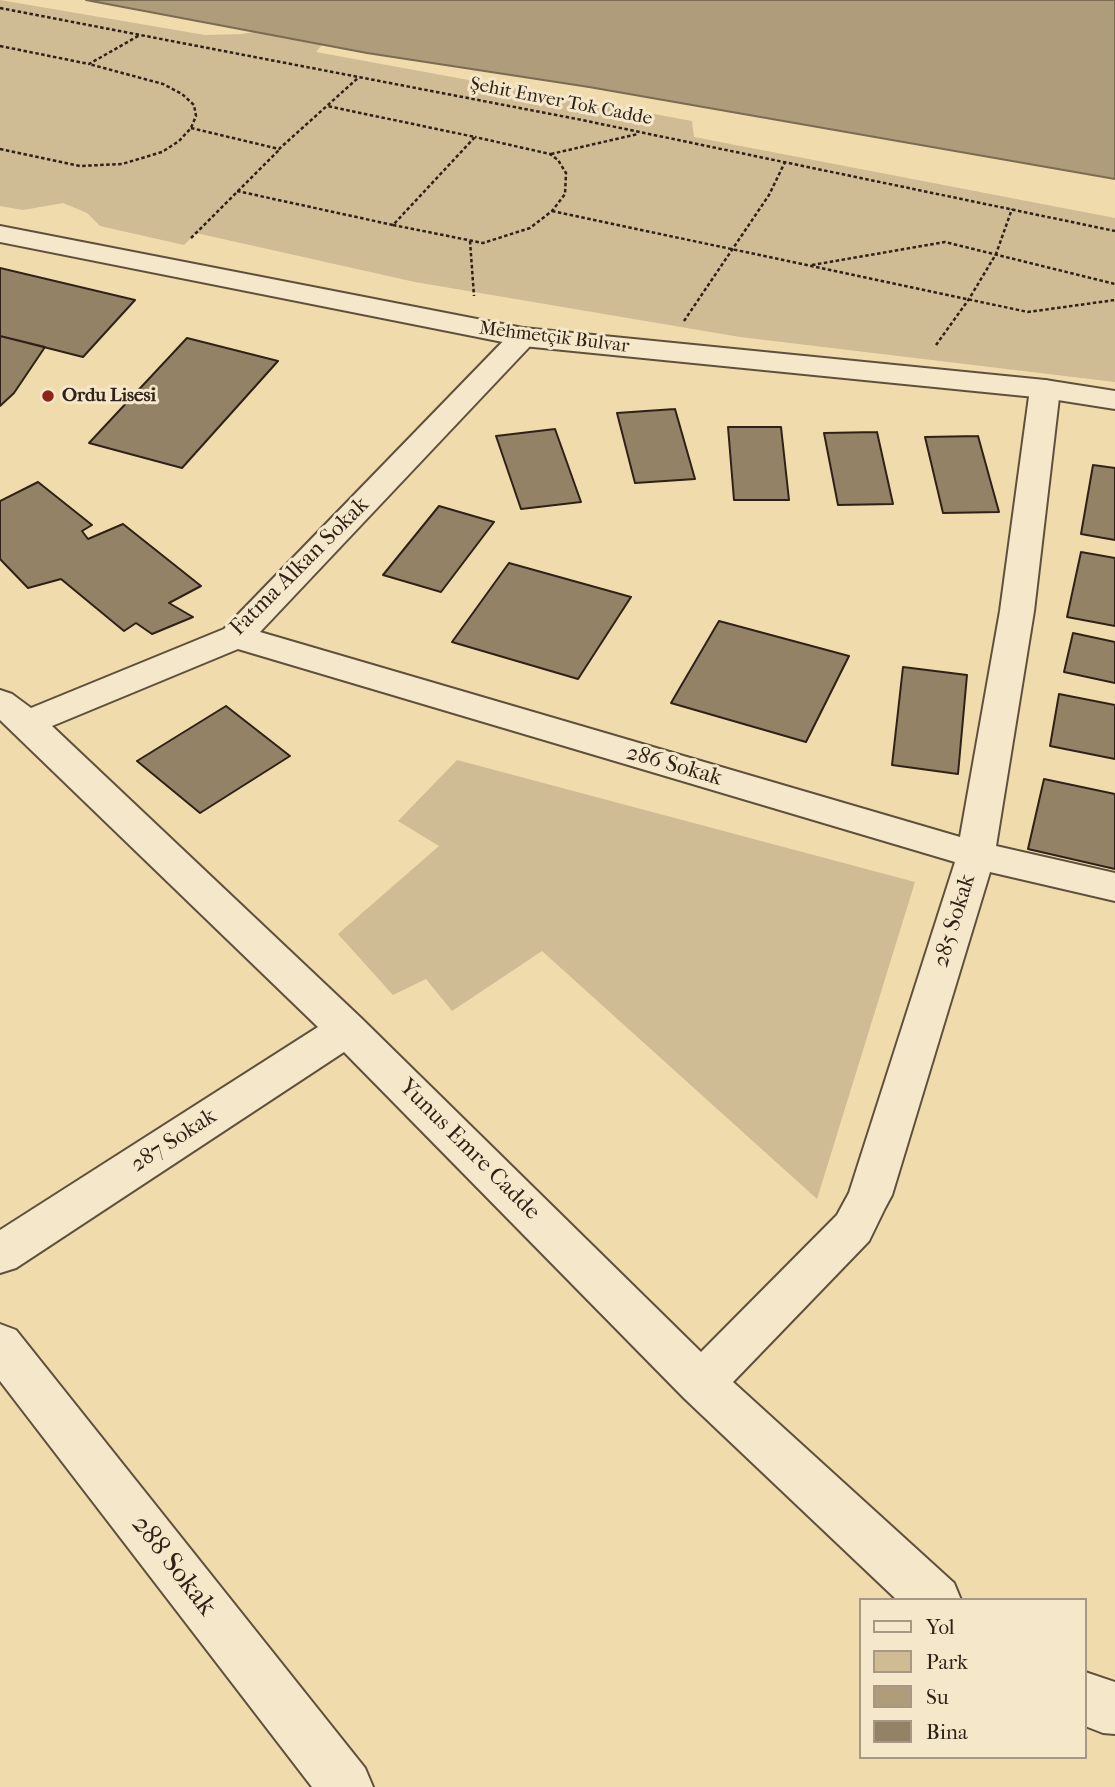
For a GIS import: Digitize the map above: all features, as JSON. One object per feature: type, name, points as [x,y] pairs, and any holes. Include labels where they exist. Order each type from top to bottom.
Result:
[{"type":"street","name":"Mehmetçik Bulvar","points":[[0,234],[523,337],[1045,389],[1115,400]]},
{"type":"street","name":"Fatma Alkan Sokak","points":[[14,713],[236,637],[523,337]]},
{"type":"street","name":"285 Sokak","points":[[701,1383],[853,1228],[870,1195],[976,855],[1017,611],[1045,389]]},
{"type":"street","name":"286 Sokak","points":[[236,637],[976,855],[1115,887]]},
{"type":"street","name":"Yunus Emre Cadde","points":[[14,713],[347,1029],[701,1383],[934,1598]]},
{"type":"street","name":"287 Sokak","points":[[0,1254],[347,1029]]},
{"type":"street","name":"288 Sokak","points":[[0,1345],[346,1787]]},
{"type":"street","points":[[1087,1700],[1103,1707],[1115,1708]]},
{"type":"path","name":"Şehit Enver Tok Cadde","points":[[0,8],[642,133],[1115,231]]},
{"type":"path","points":[[89,64],[139,35]]},
{"type":"path","points":[[0,46],[89,64],[163,84],[182,94],[194,105],[196,117],[191,128],[179,141],[162,152],[122,164],[80,166],[0,149]]},
{"type":"path","points":[[184,244],[279,149],[359,77]]},
{"type":"path","points":[[327,106],[550,154],[642,133]]},
{"type":"path","points":[[191,128],[279,149]]},
{"type":"path","points":[[393,225],[475,137]]},
{"type":"path","points":[[237,191],[483,243],[513,235],[544,220],[565,194],[563,167],[550,154]]},
{"type":"path","points":[[677,330],[734,250],[769,195],[785,162]]},
{"type":"path","points":[[932,349],[969,299],[996,254],[1012,209]]},
{"type":"path","points":[[552,211],[1028,312],[1115,300]]},
{"type":"path","points":[[470,241],[475,301]]},
{"type":"path","points":[[810,266],[945,242],[1115,284]]},
{"type":"green space","points":[[0,0],[205,35],[242,34],[273,29],[327,39],[316,52],[692,121],[694,137],[1115,218],[1115,382],[740,337],[415,282],[196,233],[184,245],[100,226],[87,213],[63,203],[23,210],[0,206]]},
{"type":"green space","points":[[457,760],[915,882],[817,1199],[542,951],[452,1011],[426,979],[393,995],[338,934],[439,846],[398,821]]},
{"type":"water","points":[[86,0],[1115,0],[1115,179],[589,87],[367,53]]},
{"type":"building","points":[[0,268],[135,300],[83,357],[0,336]]},
{"type":"building","points":[[0,336],[45,347],[14,393],[0,406]]},
{"type":"building","points":[[187,338],[278,361],[182,468],[89,443]]},
{"type":"building","points":[[675,409],[695,479],[635,483],[617,413]]},
{"type":"building","points":[[728,427],[781,427],[789,500],[734,500]]},
{"type":"building","points":[[555,429],[581,502],[521,509],[496,436]]},
{"type":"building","points":[[877,432],[893,504],[838,505],[824,433]]},
{"type":"building","points":[[978,436],[999,512],[943,513],[925,437]]},
{"type":"building","points":[[1093,465],[1115,468],[1115,540],[1081,534]]},
{"type":"building","points":[[38,482],[92,525],[82,531],[88,539],[123,524],[201,586],[169,603],[193,617],[152,634],[136,623],[124,631],[61,579],[28,588],[0,559],[0,501]]},
{"type":"building","points":[[439,506],[494,522],[441,592],[383,575]]},
{"type":"building","points":[[1081,552],[1115,558],[1115,626],[1067,617]]},
{"type":"building","points":[[509,563],[631,597],[578,679],[452,642]]},
{"type":"building","points":[[719,621],[849,656],[806,742],[671,703]]},
{"type":"building","points":[[1073,633],[1115,642],[1115,683],[1064,672]]},
{"type":"building","points":[[903,667],[967,675],[958,774],[892,765]]},
{"type":"building","points":[[1059,694],[1115,705],[1115,759],[1050,746]]},
{"type":"building","points":[[226,706],[290,756],[200,813],[137,761]]},
{"type":"building","points":[[1044,779],[1115,794],[1115,869],[1028,849]]},
{"type":"place","name":"Ordu Lisesi","points":[[48,396]]}]
